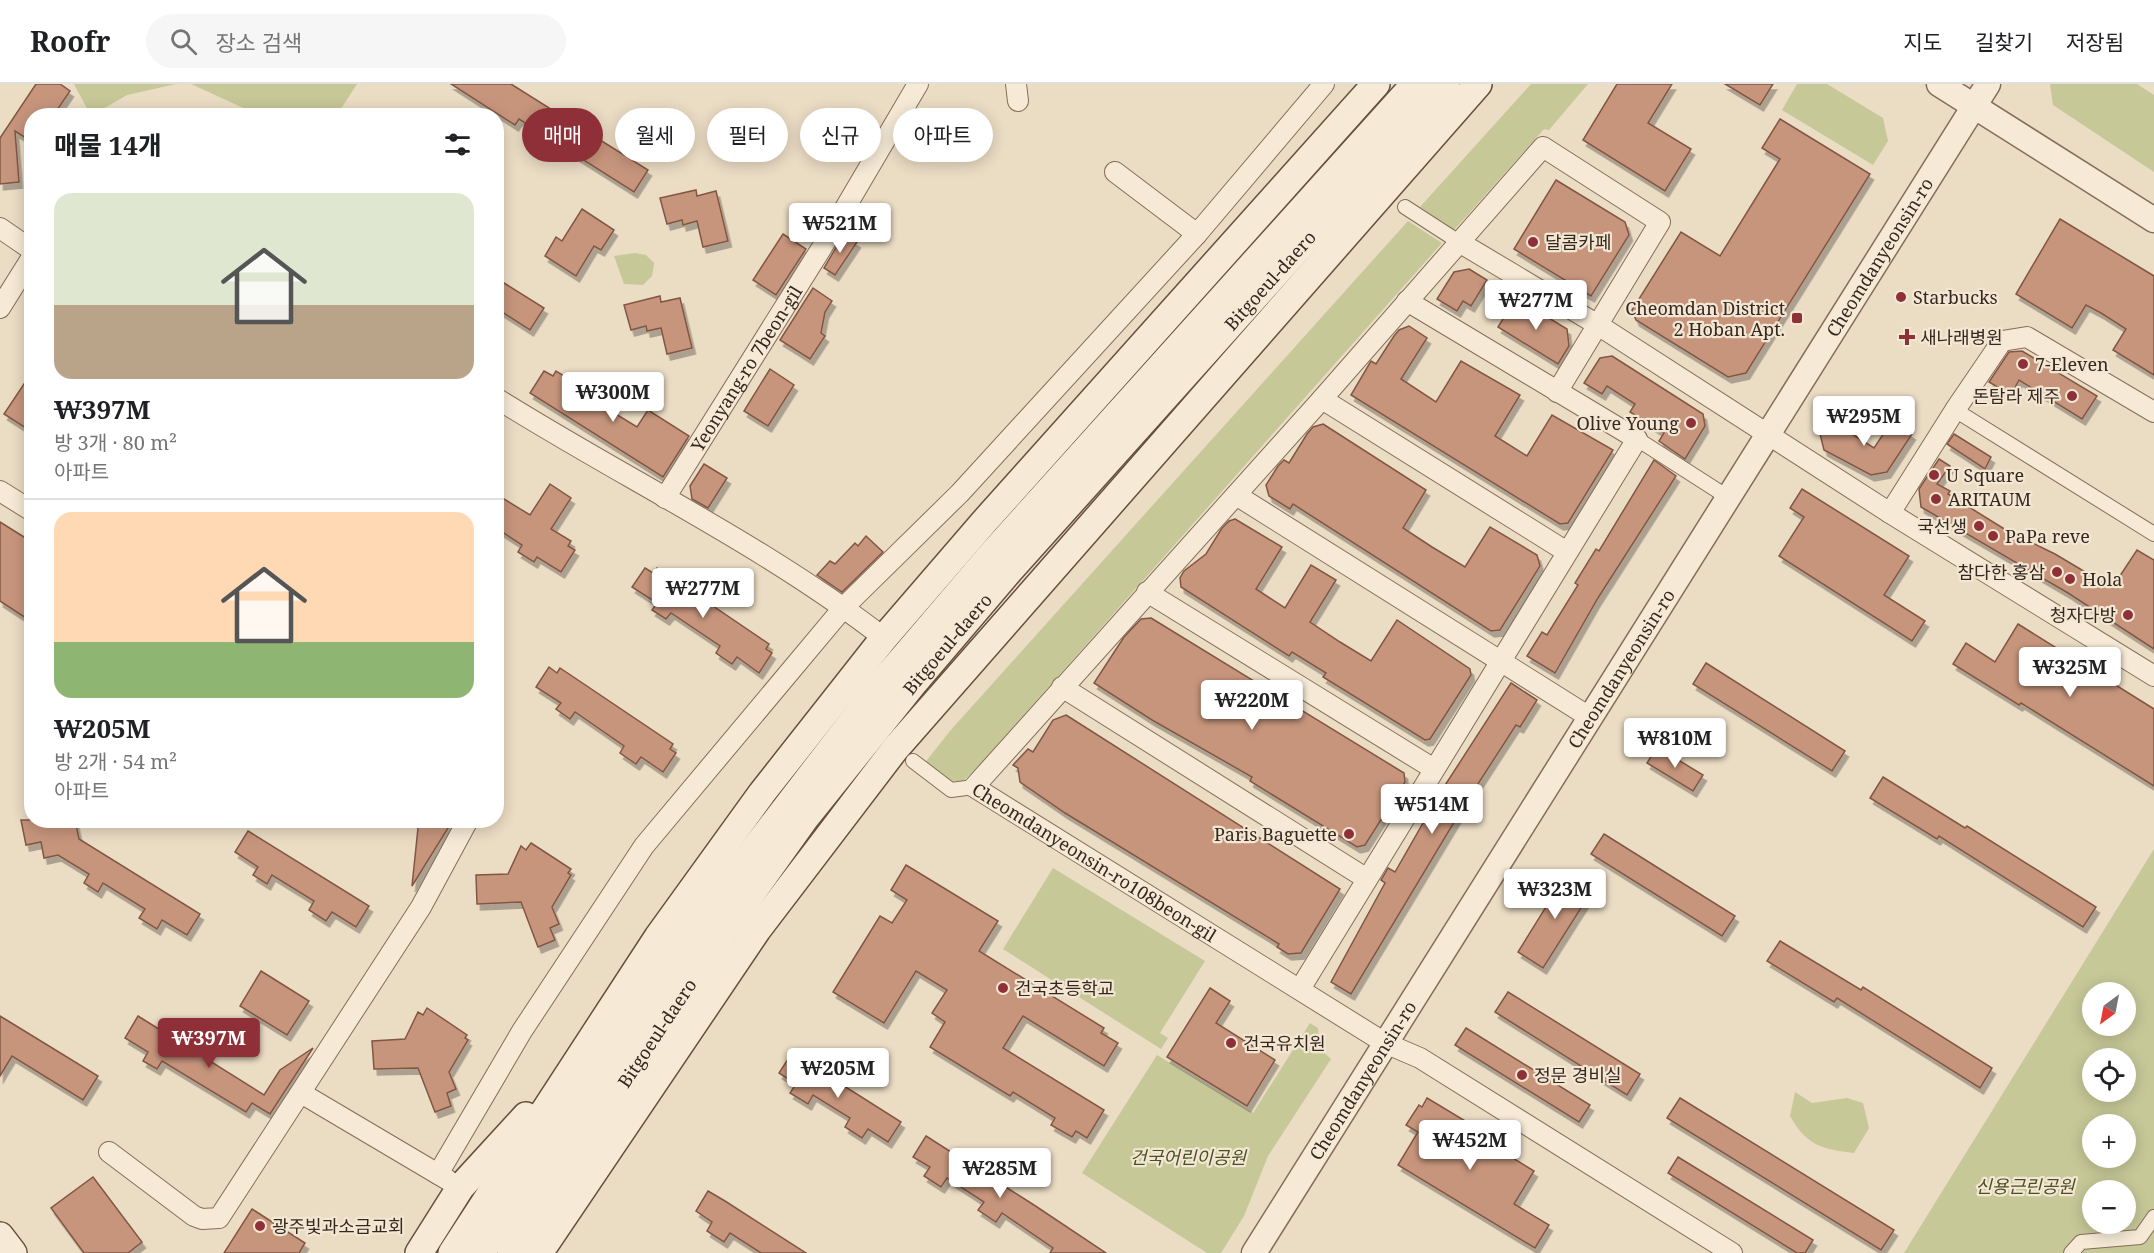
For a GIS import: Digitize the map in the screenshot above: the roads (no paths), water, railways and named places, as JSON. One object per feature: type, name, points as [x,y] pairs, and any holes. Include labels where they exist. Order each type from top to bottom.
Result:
[{"type":"main road","points":[[453,1253],[658,937],[762,793],[884,638],[984,522],[1376,84]]},
{"type":"main road","name":"Bitgoeul-daero","points":[[481,1253],[703,916],[874,693],[991,555],[1415,84]]},
{"type":"main road","name":"Bitgoeul-daero","points":[[511,1253],[723,933],[806,817],[912,685],[1009,571],[1446,84]]},
{"type":"main road","points":[[539,1253],[757,930],[895,749],[1478,84]]},
{"type":"main road","points":[[429,1253],[449,1181],[580,1057]]},
{"type":"main road","points":[[419,1253],[435,1226]]},
{"type":"main road","points":[[0,1236],[13,1253]]},
{"type":"street","name":"Yeonyang-ro 7beon-gil","points":[[665,498],[821,249],[918,84]]},
{"type":"street","points":[[301,1093],[449,1181],[522,1031],[644,846],[844,607],[960,493],[1197,234],[1324,84]]},
{"type":"street","points":[[1938,84],[2154,220]]},
{"type":"street","name":"Cheomdanyeonsin-ro","points":[[1254,1253],[1988,84]]},
{"type":"street","name":"Cheomdanyeonsin-ro108beon-gil","points":[[1557,393],[1660,222],[1543,147],[1322,399],[974,787],[1385,1043],[1420,1058],[1732,1253]]},
{"type":"street","points":[[1115,172],[1197,234]]},
{"type":"street","points":[[1405,207],[1598,325],[1890,513],[2154,676]]},
{"type":"street","points":[[0,228],[24,244]]},
{"type":"street","points":[[0,308],[24,269]]},
{"type":"street","points":[[1407,301],[1637,439],[1729,498]]},
{"type":"street","points":[[1890,513],[2002,341],[2027,337],[2154,412]]},
{"type":"street","points":[[1322,399],[1567,552]]},
{"type":"street","points":[[504,403],[776,562],[844,607],[884,638]]},
{"type":"street","points":[[1955,410],[2154,534]]},
{"type":"street","points":[[1300,989],[1637,439]]},
{"type":"street","points":[[0,491],[24,506]]},
{"type":"street","points":[[1236,495],[1501,659],[1591,718]]},
{"type":"street","points":[[1147,592],[1434,769]]},
{"type":"street","points":[[1062,687],[1367,879]]},
{"type":"street","points":[[912,761],[951,790],[974,787]]},
{"type":"street","points":[[109,1152],[194,1216],[202,1219],[219,1218],[421,907],[464,828]]},
{"type":"street","points":[[2071,1253],[2081,1242],[2140,1238],[2154,1217]]},
{"type":"place","name":"달콤카페","points":[[1533,242]]},
{"type":"place","name":"Starbucks","points":[[1901,297]]},
{"type":"place","name":"Cheomdan District 2 Hoban Apt.","points":[[1797,318]]},
{"type":"place","name":"새나래병원","points":[[1907,337]]},
{"type":"place","name":"7-Eleven","points":[[2023,364]]},
{"type":"place","name":"돈탐라 제주","points":[[2072,396]]},
{"type":"place","name":"Olive Young","points":[[1691,423]]},
{"type":"place","name":"U Square","points":[[1934,475]]},
{"type":"place","name":"ARITAUM","points":[[1936,499]]},
{"type":"place","name":"국선생","points":[[1979,526]]},
{"type":"place","name":"PaPa reve","points":[[1993,536]]},
{"type":"place","name":"참다한 홍삼","points":[[2057,572]]},
{"type":"place","name":"Hola","points":[[2070,579]]},
{"type":"place","name":"청자다방","points":[[2128,615]]},
{"type":"place","name":"Paris Baguette","points":[[1349,834]]},
{"type":"place","name":"건국초등학교","points":[[1003,988]]},
{"type":"place","name":"건국유치원","points":[[1231,1043]]},
{"type":"place","name":"정문 경비실","points":[[1522,1075]]},
{"type":"place","name":"광주빛과소금교회","points":[[260,1226]]},
{"type":"park label","name":"건국어린이공원","points":[[1188,1157]]},
{"type":"park label","name":"신용근린공원","points":[[2025,1186]]}]
